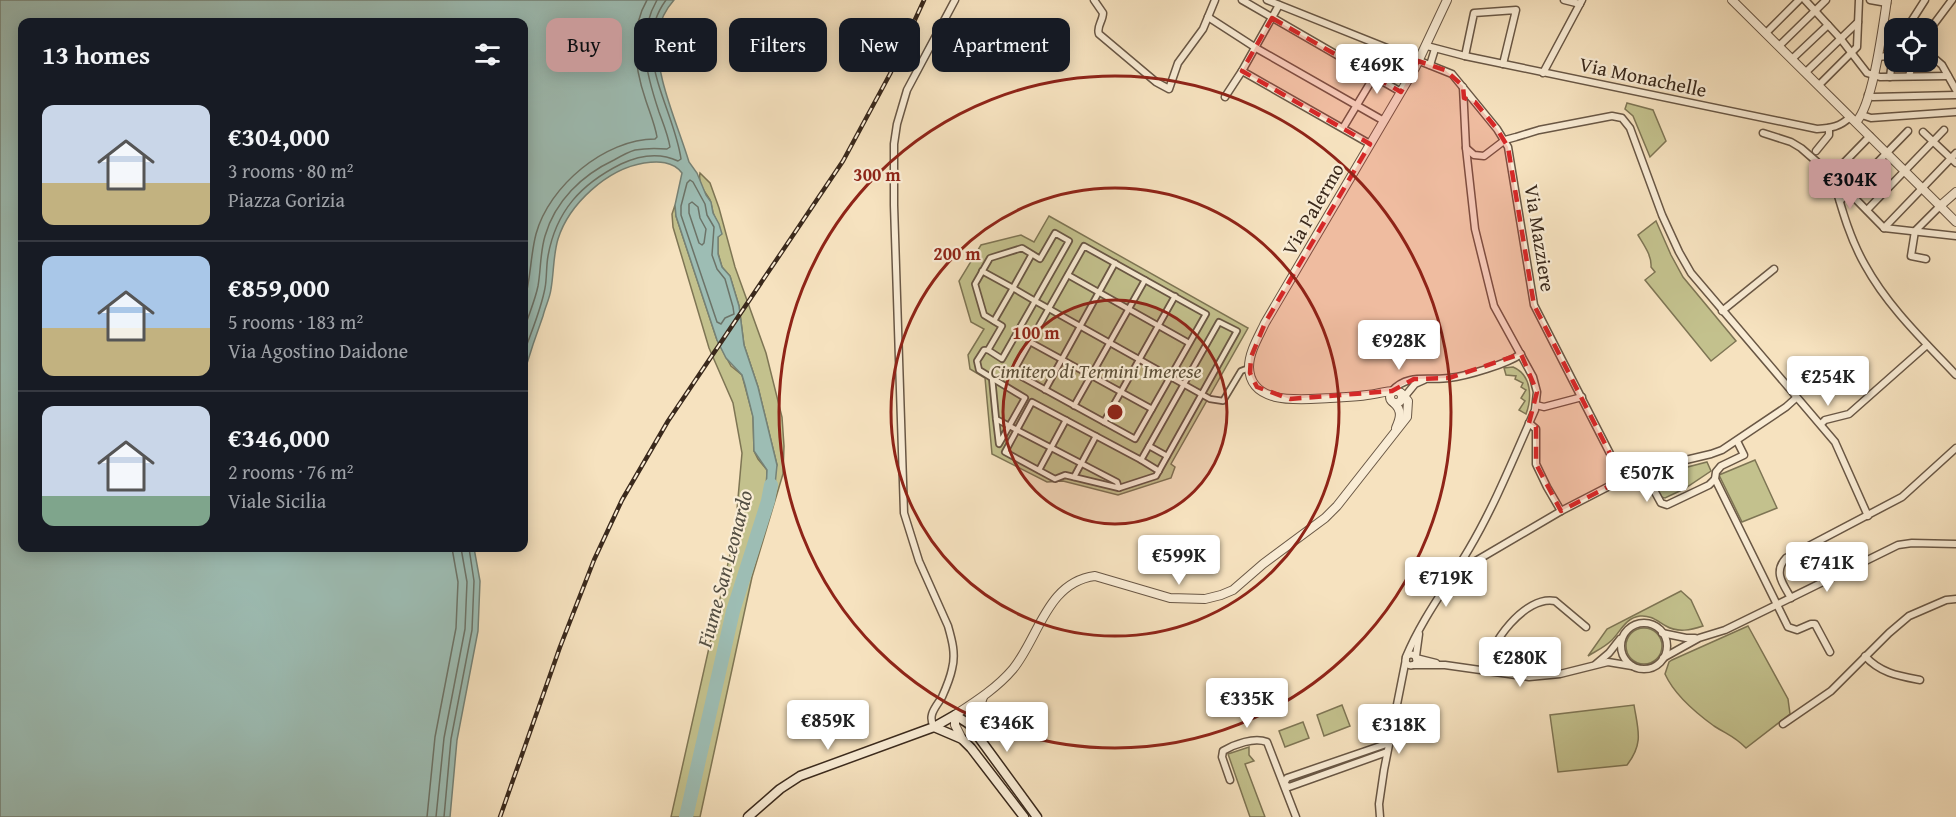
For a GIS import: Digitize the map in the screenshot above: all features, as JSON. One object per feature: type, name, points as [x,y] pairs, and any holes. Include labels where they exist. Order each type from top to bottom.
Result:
[{"type":"main road","points":[[748,817],[780,789],[800,776],[934,727],[955,715],[969,724],[1037,817]]},
{"type":"main road","points":[[934,727],[962,739],[1024,817]]},
{"type":"street","points":[[934,727],[931,715],[948,682],[954,658],[948,626],[911,542],[904,513],[894,144],[897,124],[908,90],[955,0]]},
{"type":"street","points":[[1094,0],[1103,13],[1099,34],[1156,82],[1169,88],[1178,63],[1203,29],[1215,0]]},
{"type":"street","points":[[1242,0],[1401,92]]},
{"type":"street","name":"Via Mazziere","points":[[1267,0],[1452,74],[1505,140],[1534,305],[1623,479]]},
{"type":"street","name":"Via Palermo","points":[[1396,396],[1297,400],[1270,396],[1260,391],[1251,378],[1249,368],[1264,323],[1401,92],[1427,46],[1447,0]]},
{"type":"street","points":[[1544,73],[1581,2],[1564,0]]},
{"type":"street","points":[[1732,0],[1956,222]]},
{"type":"street","points":[[1766,33],[1799,0]]},
{"type":"street","points":[[1805,0],[1840,38],[1867,73],[1890,77],[1948,75]]},
{"type":"street","points":[[1779,46],[1826,0]]},
{"type":"street","points":[[1819,85],[1857,47],[1859,0]]},
{"type":"street","points":[[1816,151],[1829,135],[1829,128],[1862,115],[1878,57],[1887,2],[1870,0]]},
{"type":"street","points":[[1913,18],[1925,0]]},
{"type":"street","points":[[1938,19],[1952,0]]},
{"type":"street","points":[[1225,97],[1256,48],[1279,4]]},
{"type":"street","points":[[1465,56],[1474,13],[1516,10],[1503,64]]},
{"type":"street","points":[[1208,17],[1256,48],[1383,121]]},
{"type":"street","points":[[1806,72],[1858,22]]},
{"type":"street","points":[[1792,59],[1828,25]]},
{"type":"street","name":"Via Monachelle","points":[[1427,46],[1544,73],[1817,129],[1829,128]]},
{"type":"street","points":[[1430,65],[1435,49]]},
{"type":"street","points":[[1343,128],[1390,50]]},
{"type":"street","points":[[1878,57],[1884,57]]},
{"type":"street","points":[[1938,62],[1956,90]]},
{"type":"street","points":[[1242,71],[1370,144]]},
{"type":"street","points":[[1890,77],[1891,72]]},
{"type":"street","points":[[1909,76],[1910,72]]},
{"type":"street","points":[[1380,817],[1380,792],[1406,658],[1414,637],[1471,547],[1529,423],[1538,392],[1533,377],[1492,302],[1474,229],[1463,86]]},
{"type":"street","points":[[1868,95],[1873,97],[1956,95]]},
{"type":"street","points":[[1464,106],[1469,100],[1477,104]]},
{"type":"street","points":[[1862,115],[1871,118],[1956,112]]},
{"type":"street","points":[[1466,148],[1474,155],[1484,156],[1505,140],[1539,130],[1612,116],[1622,118],[1630,128],[1662,215],[1691,273],[1796,398],[1821,424],[1834,442],[1868,516]]},
{"type":"street","points":[[1867,210],[1944,130]]},
{"type":"street","points":[[1840,201],[1908,131]]},
{"type":"street","points":[[1884,228],[1954,158],[1923,132]]},
{"type":"street","points":[[1763,133],[1791,142],[1801,148],[1832,175],[1884,228],[1956,236]]},
{"type":"street","points":[[1832,175],[1870,136]]},
{"type":"street","points":[[1832,175],[1848,228],[1871,275],[1893,306],[1956,375]]},
{"type":"street","points":[[1926,259],[1911,256],[1915,231],[1956,192]]},
{"type":"street","points":[[988,351],[1002,326],[984,315],[975,284],[990,258],[1022,248],[1040,259],[1055,233],[1069,241],[1002,359],[984,350],[977,361],[979,370],[992,378],[1024,398],[999,444],[992,378]]},
{"type":"street","points":[[1084,246],[1206,314],[1135,439],[1013,372],[1068,275],[1084,246]]},
{"type":"street","points":[[994,321],[1032,254]]},
{"type":"street","points":[[1045,390],[1115,263]]},
{"type":"street","points":[[1722,311],[1774,269]]},
{"type":"street","points":[[982,271],[1210,399],[1223,401],[1241,371],[1249,368]]},
{"type":"street","points":[[1068,275],[1189,343]]},
{"type":"street","points":[[1074,406],[1145,280]]},
{"type":"street","points":[[1104,422],[1175,296]]},
{"type":"street","points":[[1141,460],[1220,322],[1237,331],[1201,394],[1159,471],[1156,476],[1119,488],[1065,475],[1055,479],[1005,452],[1032,402],[1159,471]]},
{"type":"street","points":[[1030,342],[1152,409]]},
{"type":"street","points":[[1821,424],[1825,420],[1849,414],[1927,345]]},
{"type":"street","points":[[1394,435],[1400,416],[1396,396],[1404,382],[1414,379],[1449,378],[1511,361],[1521,354]]},
{"type":"street","points":[[1396,396],[1427,378]]},
{"type":"street","points":[[962,739],[955,724],[955,715],[983,697],[1011,671],[1049,606],[1063,590],[1084,577],[1095,576],[1170,598],[1205,599],[1233,590],[1263,564],[1331,513],[1407,417],[1409,404],[1396,396]]},
{"type":"street","points":[[1536,405],[1544,407],[1582,397]]},
{"type":"street","points":[[1454,574],[1561,511],[1623,479],[1643,470],[1717,452],[1737,441],[1796,398]]},
{"type":"street","points":[[996,418],[1117,482],[1119,488]]},
{"type":"street","points":[[1039,470],[1066,420]]},
{"type":"street","points":[[1529,423],[1536,429],[1536,464],[1561,511]]},
{"type":"street","points":[[1074,477],[1096,436]]},
{"type":"street","points":[[1737,441],[1744,455],[1722,466],[1716,472],[1715,479],[1790,629],[1797,630],[1813,623],[1817,625],[1830,652]]},
{"type":"street","points":[[1149,446],[1167,456]]},
{"type":"street","points":[[1791,598],[1779,574],[1781,563],[1786,558],[1902,497],[1956,448]]},
{"type":"street","points":[[1643,470],[1660,501],[1665,505],[1709,485],[1715,479]]},
{"type":"street","points":[[1406,658],[1411,654],[1445,665],[1529,677],[1560,674],[1608,662],[1639,669],[1649,668],[1699,638],[1725,630],[1898,545],[1956,544]]},
{"type":"street","points":[[1471,547],[1471,555],[1475,558],[1481,557]]},
{"type":"street","points":[[1783,724],[1823,698],[1909,616],[1946,600],[1956,599]]},
{"type":"street","points":[[1485,671],[1487,658],[1509,624],[1519,615],[1543,601],[1555,601],[1586,627]]},
{"type":"street","points":[[1593,666],[1609,653],[1632,626],[1645,623],[1652,624],[1662,633],[1666,645],[1663,658]]},
{"type":"street","points":[[1399,693],[1405,676],[1416,662],[1420,630]]},
{"type":"street","points":[[1662,633],[1699,638]]},
{"type":"street","points":[[1623,637],[1621,650],[1626,661],[1632,666]]},
{"type":"street","points":[[1865,657],[1887,672],[1920,680]]},
{"type":"street","points":[[1406,658],[1407,664],[1445,665]]},
{"type":"street","points":[[975,732],[976,717],[983,697]]},
{"type":"street","points":[[1230,780],[1222,757],[1223,751],[1250,741],[1267,742],[1296,817]]},
{"type":"street","points":[[1284,784],[1287,778],[1389,743]]},
{"type":"street","points":[[1284,784],[1289,787],[1387,752]]},
{"type":"highlighted area","points":[[1272,18],[1401,92],[1418,61],[1445,70],[1463,86],[1464,98],[1475,102],[1497,129],[1508,147],[1534,305],[1623,479],[1561,511],[1536,464],[1536,427],[1529,423],[1537,392],[1521,354],[1449,378],[1414,379],[1392,391],[1290,399],[1257,387],[1250,373],[1251,357],[1265,323],[1370,144],[1242,71]]},
{"type":"green space","points":[[1627,103],[1653,110],[1666,141],[1650,157],[1633,116],[1625,109]]},
{"type":"green space","points":[[700,173],[710,183],[735,267],[766,353],[782,417],[783,474],[752,577],[700,817],[671,817],[735,532],[742,453],[733,403],[709,348],[673,227],[672,214],[675,205],[676,216],[717,340],[731,366],[742,375],[753,416],[754,451],[767,470],[766,494],[777,465],[758,387],[744,345],[739,306],[730,276],[722,267],[718,253],[720,229],[710,200],[701,184]]},
{"type":"green space","name":"Cimitero di Termini Imerese","points":[[1049,216],[1248,328],[1171,464],[1175,467],[1171,478],[1118,495],[1063,481],[1047,482],[992,454],[985,378],[970,369],[968,355],[984,329],[971,322],[959,281],[981,245],[1021,235],[1034,242]]},
{"type":"green space","points":[[1656,221],[1683,277],[1736,341],[1711,361],[1645,280],[1655,272],[1638,235]]},
{"type":"green space","points":[[1513,367],[1524,375],[1529,388],[1526,414],[1519,410],[1525,401],[1521,398],[1526,390],[1521,387],[1523,383],[1515,379],[1516,376],[1506,375],[1504,368]]},
{"type":"green space","points":[[1755,460],[1777,508],[1742,522],[1719,475]]},
{"type":"green space","points":[[1707,462],[1711,471],[1684,489],[1665,498],[1661,497],[1651,480],[1653,476]]},
{"type":"green space","points":[[1681,591],[1691,600],[1703,626],[1680,630],[1647,616],[1635,617],[1627,622],[1603,647],[1588,656],[1607,629]]},
{"type":"green space","points":[[1748,626],[1788,699],[1790,714],[1746,748],[1693,709],[1674,689],[1665,674],[1672,660]]},
{"type":"green space","points":[[1644,628],[1657,633],[1662,646],[1657,659],[1644,664],[1631,659],[1626,646],[1631,633]]},
{"type":"green space","points":[[1342,705],[1350,726],[1324,736],[1317,715]]},
{"type":"green space","points":[[1634,705],[1638,743],[1627,765],[1558,772],[1550,715]]},
{"type":"green space","points":[[1303,722],[1309,738],[1285,747],[1279,731]]},
{"type":"green space","points":[[1249,747],[1249,755],[1254,761],[1245,764],[1265,817],[1250,817],[1228,754]]},
{"type":"water","points":[[0,0],[674,0],[663,18],[634,18],[634,72],[661,72],[689,162],[697,173],[719,224],[722,234],[718,237],[718,254],[722,267],[730,276],[739,306],[744,345],[758,387],[777,465],[774,495],[768,501],[767,470],[754,451],[753,417],[742,375],[726,358],[717,340],[676,216],[675,205],[682,173],[674,166],[649,162],[616,172],[591,190],[571,213],[558,239],[550,296],[528,361],[528,18],[18,18],[18,552],[475,552],[480,581],[478,631],[457,740],[450,817],[0,817]]},
{"type":"waterway","name":"Fiume San Leonardo","points":[[686,817],[733,611],[771,485]]},
{"type":"railway","points":[[500,817],[560,647],[594,560],[622,500],[668,421],[843,161],[890,74],[924,0]]}]
